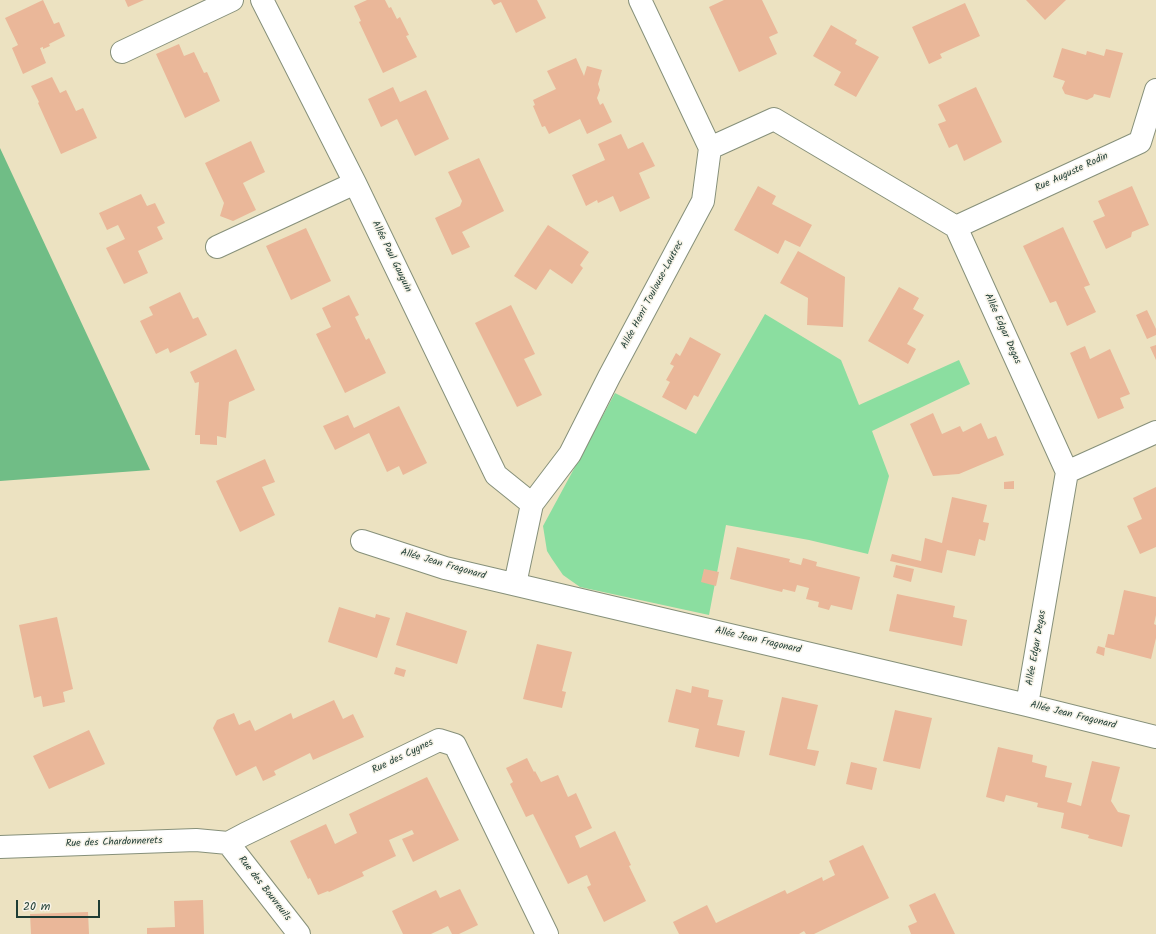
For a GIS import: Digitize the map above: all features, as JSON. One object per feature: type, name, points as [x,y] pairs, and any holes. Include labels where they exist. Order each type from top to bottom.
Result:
[{"type":"street","points":[[122,52],[232,0]]},
{"type":"street","name":"Allée Paul Gauguin","points":[[262,0],[355,183],[496,475],[532,504]]},
{"type":"street","points":[[640,0],[710,148],[774,119],[956,227]]},
{"type":"street","name":"Rue Auguste Rodin","points":[[956,227],[1140,142],[1156,90]]},
{"type":"street","name":"Allée Henri Toulouse-Lautrec","points":[[515,584],[532,504],[570,454],[609,377],[703,201],[710,148]]},
{"type":"street","points":[[217,247],[355,183]]},
{"type":"street","name":"Allée Edgar Degas","points":[[956,227],[1067,472],[1027,705]]},
{"type":"street","points":[[1067,472],[1156,432]]},
{"type":"street","name":"Allée Jean Fragonard","points":[[362,540],[445,568],[1027,705],[1156,737]]},
{"type":"street","name":"Rue des Cygnes","points":[[228,843],[439,740],[455,745],[547,934]]},
{"type":"street","name":"Rue des Chardonnerets","points":[[0,847],[196,840],[228,843]]},
{"type":"street","name":"Rue des Bouvreuils","points":[[228,843],[299,934]]},
{"type":"green space","points":[[0,148],[150,470],[0,481]]},
{"type":"green space","points":[[765,314],[841,360],[859,405],[959,360],[970,384],[872,431],[889,476],[868,554],[809,540],[726,525],[709,615],[580,587],[563,575],[547,551],[543,526],[615,393],[696,434]]},
{"type":"building","points":[[43,0],[54,24],[59,22],[65,36],[49,44],[50,46],[43,49],[43,47],[40,48],[46,63],[23,74],[12,48],[18,45],[5,18]]},
{"type":"building","points":[[125,0],[144,0],[128,7]]},
{"type":"building","points":[[367,0],[385,0],[389,8],[391,7],[397,19],[400,17],[409,35],[406,36],[417,57],[383,73],[359,22],[361,21],[354,6]]},
{"type":"building","points":[[491,0],[537,0],[546,18],[516,33],[501,2],[494,5]]},
{"type":"building","points":[[724,0],[762,0],[778,33],[769,37],[777,54],[739,72],[709,7]]},
{"type":"building","points":[[1026,0],[1066,0],[1045,20]]},
{"type":"building","points":[[965,3],[980,36],[940,54],[942,58],[929,64],[912,27]]},
{"type":"building","points":[[831,25],[857,40],[855,44],[879,57],[856,97],[834,85],[841,72],[813,56]]},
{"type":"building","points":[[179,44],[184,56],[194,52],[204,73],[207,72],[220,101],[185,118],[156,54]]},
{"type":"building","points":[[1062,48],[1086,55],[1087,51],[1104,56],[1106,49],[1123,53],[1110,98],[1094,94],[1093,97],[1087,100],[1065,94],[1062,88],[1065,81],[1053,77]]},
{"type":"building","points":[[576,58],[584,76],[587,66],[602,70],[598,84],[600,90],[597,98],[600,105],[603,103],[612,122],[587,134],[580,119],[549,134],[545,126],[542,127],[533,106],[535,105],[533,100],[556,89],[547,71]]},
{"type":"building","points":[[52,77],[60,93],[66,90],[76,111],[83,108],[97,138],[61,154],[31,86]]},
{"type":"building","points":[[393,87],[400,102],[426,90],[449,139],[415,156],[397,119],[381,127],[368,99]]},
{"type":"building","points":[[976,87],[1002,142],[964,161],[957,144],[949,148],[938,124],[946,121],[938,105]]},
{"type":"building","points":[[621,134],[628,149],[643,142],[655,166],[639,173],[650,198],[620,212],[613,196],[598,203],[597,200],[586,206],[572,175],[605,160],[598,144]]},
{"type":"building","points":[[251,141],[265,172],[243,183],[256,210],[233,221],[220,216],[224,203],[205,163]]},
{"type":"building","points":[[479,158],[504,211],[462,232],[470,247],[452,255],[435,218],[460,206],[462,201],[448,172]]},
{"type":"building","points":[[758,186],[776,196],[772,204],[812,225],[800,247],[785,240],[778,254],[734,230]]},
{"type":"building","points":[[1132,186],[1149,225],[1132,232],[1131,237],[1106,249],[1093,221],[1105,216],[1098,201]]},
{"type":"building","points":[[141,194],[147,206],[155,203],[165,223],[157,227],[163,239],[138,251],[148,273],[124,284],[106,248],[125,239],[118,225],[107,230],[99,213]]},
{"type":"building","points":[[548,225],[589,252],[580,265],[583,268],[572,284],[550,269],[536,290],[514,276]]},
{"type":"building","points":[[1063,227],[1090,285],[1084,287],[1096,312],[1067,326],[1056,301],[1050,303],[1023,246]]},
{"type":"building","points":[[306,228],[331,281],[291,300],[266,246]]},
{"type":"building","points":[[798,251],[845,277],[843,327],[807,325],[808,298],[780,283]]},
{"type":"building","points":[[899,287],[919,298],[913,309],[924,315],[907,344],[916,349],[908,364],[868,341]]},
{"type":"building","points":[[180,292],[193,319],[198,317],[207,335],[170,353],[168,348],[156,354],[140,321],[153,315],[149,307]]},
{"type":"building","points":[[349,295],[359,315],[355,317],[366,340],[369,338],[386,373],[345,393],[316,334],[331,327],[322,308]]},
{"type":"building","points":[[511,305],[535,354],[524,359],[542,395],[517,407],[475,323]]},
{"type":"building","points":[[1147,310],[1156,329],[1156,335],[1147,339],[1136,315]]},
{"type":"building","points":[[690,337],[721,354],[698,397],[694,395],[686,410],[662,397],[670,382],[666,380],[674,366],[670,364],[676,353],[680,356]]},
{"type":"building","points":[[1156,345],[1156,360],[1150,347]]},
{"type":"building","points":[[1085,346],[1090,359],[1110,349],[1130,394],[1120,398],[1124,408],[1098,419],[1070,353]]},
{"type":"building","points":[[236,349],[255,390],[229,402],[226,438],[217,436],[217,445],[200,444],[200,435],[195,435],[199,382],[195,383],[190,372]]},
{"type":"building","points":[[399,406],[427,463],[403,475],[399,466],[387,472],[369,433],[335,450],[323,426],[348,415],[354,428]]},
{"type":"building","points":[[933,413],[942,434],[960,426],[963,432],[981,423],[988,439],[996,436],[1004,455],[959,474],[933,476],[910,424]]},
{"type":"building","points":[[265,459],[275,482],[262,487],[275,515],[240,532],[216,481]]},
{"type":"building","points":[[1014,481],[1014,489],[1004,489],[1004,482]]},
{"type":"building","points":[[1156,487],[1156,547],[1140,554],[1127,526],[1142,519],[1133,498]]},
{"type":"building","points":[[952,497],[987,505],[983,522],[989,523],[985,541],[979,539],[975,556],[947,550],[942,573],[890,561],[892,554],[921,561],[925,538],[942,543]]},
{"type":"building","points":[[737,547],[790,559],[789,562],[801,565],[803,558],[817,562],[816,566],[860,577],[852,610],[831,605],[829,610],[818,607],[819,602],[806,599],[809,588],[797,585],[795,592],[783,589],[782,592],[730,579]]},
{"type":"building","points":[[896,565],[914,569],[911,582],[893,577]]},
{"type":"building","points":[[704,569],[719,572],[716,586],[701,582]]},
{"type":"building","points":[[1124,590],[1156,597],[1156,615],[1154,624],[1156,625],[1156,638],[1151,659],[1105,647],[1108,634],[1114,635]]},
{"type":"building","points":[[897,594],[955,606],[953,617],[967,620],[962,646],[889,631]]},
{"type":"building","points":[[339,607],[375,618],[376,614],[390,618],[377,658],[328,642]]},
{"type":"building","points":[[406,612],[467,631],[457,664],[396,645]]},
{"type":"building","points":[[57,617],[73,689],[63,692],[65,702],[43,707],[41,696],[34,698],[19,625]]},
{"type":"building","points":[[537,644],[572,652],[562,691],[566,692],[562,708],[523,699]]},
{"type":"building","points":[[1098,646],[1105,648],[1104,656],[1096,653]]},
{"type":"building","points":[[396,667],[406,670],[404,677],[394,674]]},
{"type":"building","points":[[692,686],[709,690],[708,697],[723,700],[717,725],[745,731],[739,757],[695,747],[699,729],[668,722],[676,689],[691,693]]},
{"type":"building","points":[[782,697],[818,705],[807,749],[819,751],[815,766],[769,755]]},
{"type":"building","points":[[334,700],[343,719],[353,714],[364,737],[313,760],[310,753],[274,771],[276,775],[263,781],[256,766],[236,776],[213,728],[217,720],[234,713],[239,725],[250,720],[255,731],[291,713],[293,719]]},
{"type":"building","points":[[895,710],[932,718],[920,769],[883,761]]},
{"type":"building","points":[[89,730],[105,764],[49,789],[33,756]]},
{"type":"building","points":[[998,747],[1033,755],[1032,762],[1047,766],[1045,777],[1072,783],[1067,802],[1081,806],[1092,761],[1120,767],[1111,801],[1118,812],[1130,815],[1122,847],[1088,838],[1089,835],[1061,828],[1064,813],[1037,807],[1038,803],[1006,795],[1004,802],[986,797]]},
{"type":"building","points":[[527,758],[541,782],[558,775],[568,797],[576,793],[592,828],[575,836],[580,848],[615,831],[631,865],[629,866],[646,901],[604,922],[587,887],[591,885],[587,875],[568,884],[533,814],[526,817],[510,784],[513,782],[506,768]]},
{"type":"building","points":[[851,762],[877,768],[872,790],[846,784]]},
{"type":"building","points":[[427,777],[459,840],[413,862],[402,839],[414,834],[412,830],[389,840],[396,856],[362,872],[364,876],[329,892],[328,891],[318,895],[310,878],[308,879],[290,841],[326,824],[335,844],[357,833],[349,814]]},
{"type":"building","points":[[863,845],[889,898],[814,934],[806,934],[804,931],[799,934],[679,934],[673,922],[707,905],[716,923],[785,890],[787,894],[822,877],[823,881],[835,875],[829,861]]},
{"type":"building","points":[[460,889],[478,925],[459,934],[452,934],[448,926],[431,934],[403,934],[392,911],[436,890],[440,898]]},
{"type":"building","points":[[935,893],[955,934],[911,934],[908,926],[917,922],[909,905]]},
{"type":"building","points":[[203,900],[204,934],[147,934],[147,928],[175,927],[174,901]]},
{"type":"building","points":[[88,912],[89,934],[31,934],[30,914]]}]
